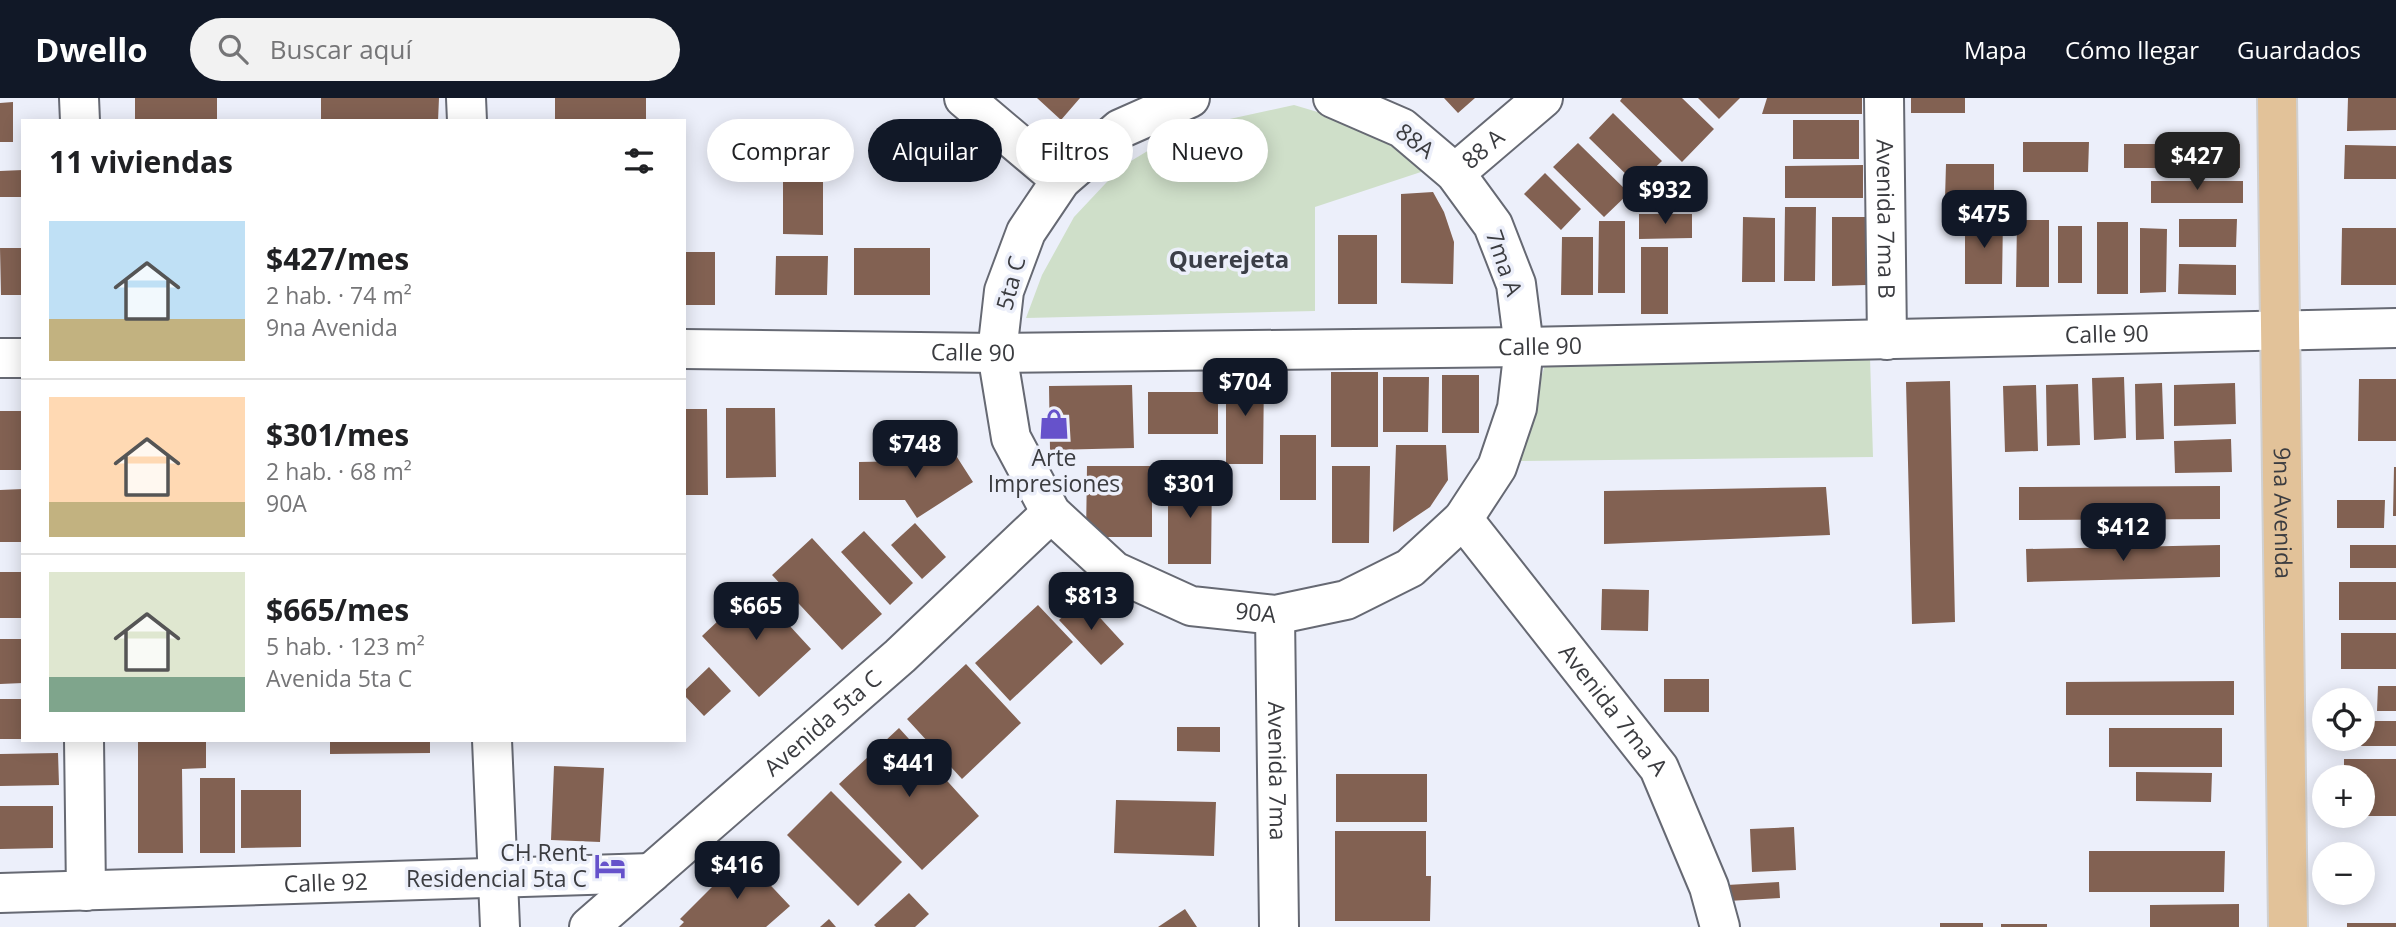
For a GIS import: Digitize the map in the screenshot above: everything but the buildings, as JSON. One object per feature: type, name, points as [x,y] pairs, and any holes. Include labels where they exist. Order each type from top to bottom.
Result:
[{"type":"main road","name":"9na Avenida","points":[[2277,98],[2288,927]]},
{"type":"street","points":[[79,98],[80,119]]},
{"type":"street","points":[[466,98],[467,119]]},
{"type":"street","points":[[964,98],[1016,142]]},
{"type":"street","points":[[1133,123],[1190,98]]},
{"type":"street","name":"88A","points":[[1334,98],[1402,128],[1455,173]]},
{"type":"street","name":"88 A","points":[[1455,173],[1543,98]]},
{"type":"street","name":"Avenida 7ma B","points":[[1884,98],[1887,340]]},
{"type":"street","name":"7ma A","points":[[1455,173],[1493,225],[1516,284],[1524,347],[1517,408],[1497,467],[1463,519]]},
{"type":"street","name":"5ta C","points":[[1051,513],[1011,438],[996,353],[1004,291],[1026,232],[1060,182]]},
{"type":"street","name":"Calle 90","points":[[686,349],[996,353],[1524,347],[2396,328]]},
{"type":"street","points":[[0,358],[21,358]]},
{"type":"street","name":"90A","points":[[1051,513],[1114,571],[1191,606],[1275,615],[1346,600],[1410,568],[1463,519]]},
{"type":"street","name":"Avenida 5ta C","points":[[589,927],[900,656],[1051,513]]},
{"type":"street","name":"Avenida 7ma A","points":[[1463,519],[1659,768],[1709,887],[1720,927]]},
{"type":"street","name":"Avenida 7ma","points":[[1275,615],[1279,927]]},
{"type":"street","points":[[85,742],[86,891]]},
{"type":"street","points":[[492,742],[500,927]]},
{"type":"street","name":"Calle 92","points":[[0,893],[651,873]]},
{"type":"green space","points":[[1294,105],[1358,124],[1427,170],[1315,207],[1315,311],[1026,318],[1042,275],[1074,217],[1107,182],[1133,182],[1133,160],[1147,151],[1147,182],[1268,182],[1268,119],[1230,119]]},
{"type":"green space","points":[[1870,357],[1873,457],[1515,461],[1545,365]]},
{"type":"place","name":"Arte Impresiones","points":[[1054,424]]},
{"type":"place","name":"CH Rent Residencial 5ta C","points":[[610,866]]},
{"type":"district","name":"Querejeta","points":[[1229,260]]}]
